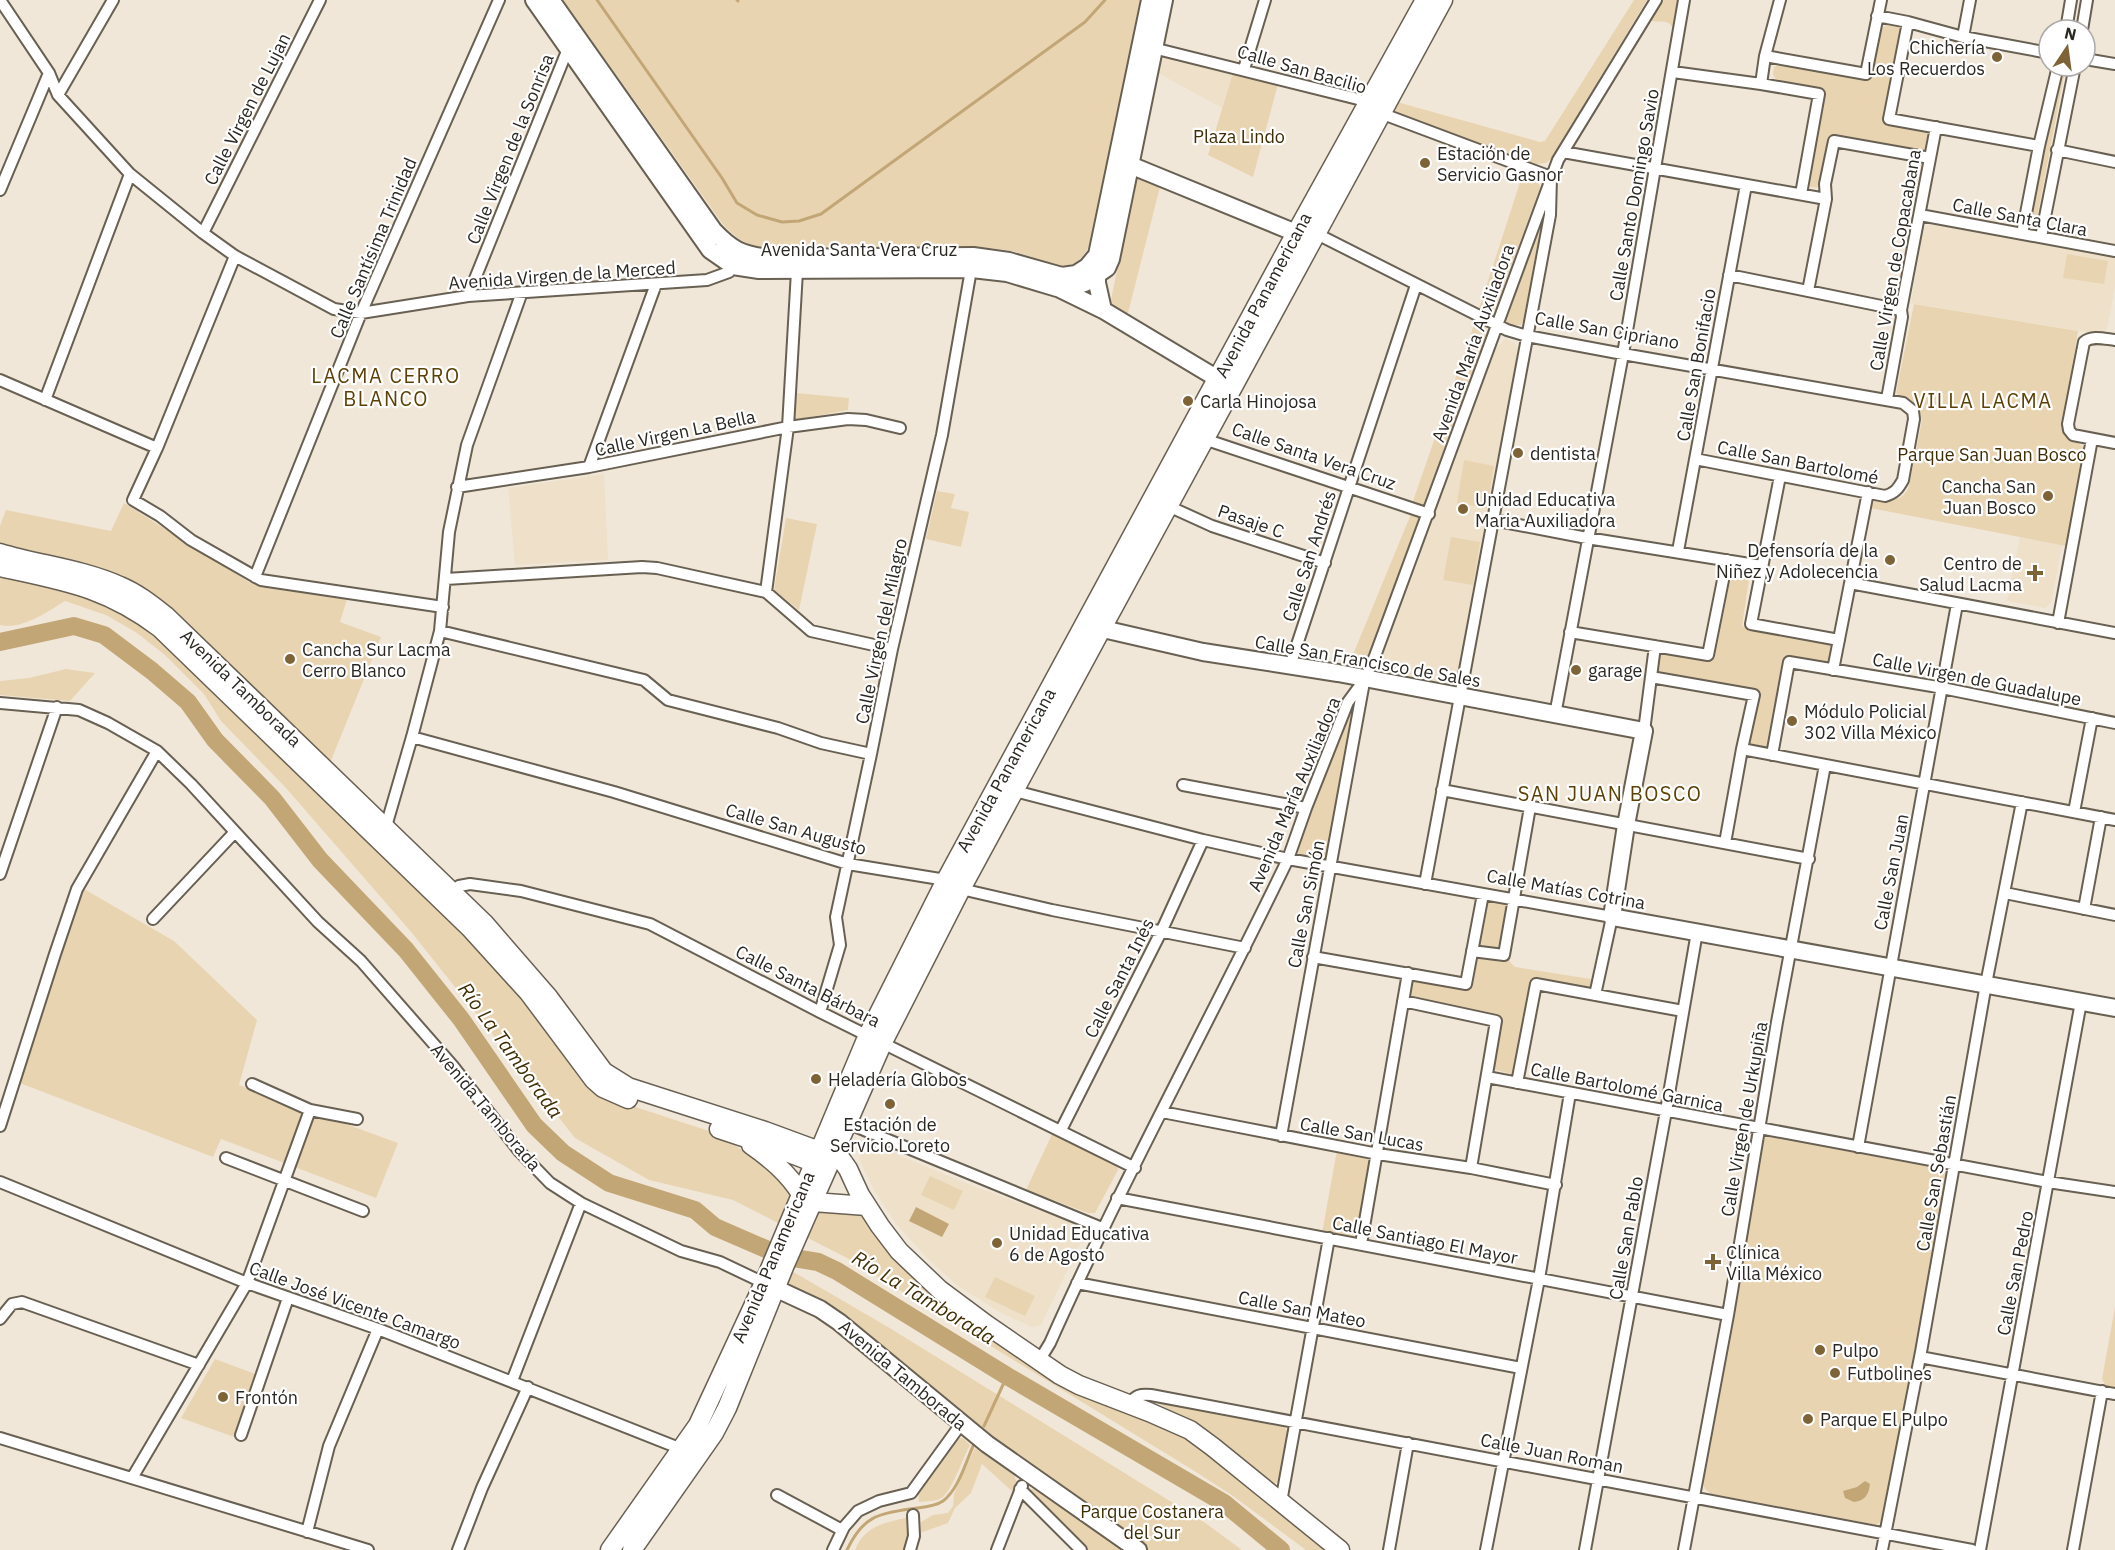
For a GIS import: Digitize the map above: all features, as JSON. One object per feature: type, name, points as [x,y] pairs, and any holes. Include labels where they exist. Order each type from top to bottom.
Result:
[{"type":"main road","name":"Avenida Santa Vera Cruz","points":[[534,0],[710,250],[759,270],[797,271],[1009,261],[1062,276],[1076,274],[1087,267],[1097,255]]},
{"type":"main road","name":"Avenida Santa Vera Cruz","points":[[551,0],[714,231],[733,249],[736,259]]},
{"type":"main road","points":[[1148,46],[1150,0]]},
{"type":"main road","points":[[1103,310],[1097,276],[1097,255],[1123,163],[1148,46],[1164,0]]},
{"type":"main road","name":"Avenida Panamericana","points":[[1376,110],[1425,0]]},
{"type":"main road","name":"Avenida Panamericana","points":[[632,1550],[691,1452],[698,1425],[770,1286],[875,1039],[954,885],[1376,110],[1443,0]]},
{"type":"main road","points":[[1057,288],[1073,287],[1097,276],[1107,268],[1111,259],[1123,163]]},
{"type":"main road","name":"Calle San Cipriano","points":[[1123,163],[1308,237]]},
{"type":"main road","name":"Avenida Panamericana","points":[[954,885],[1015,791],[1094,627],[1168,507],[1218,379],[1308,237]]},
{"type":"main road","name":"Avenida Santa Vera Cruz","points":[[736,259],[973,262],[1057,288]]},
{"type":"main road","points":[[1057,288],[1103,310],[1218,379]]},
{"type":"main road","name":"Avenida Tamborada","points":[[0,553],[99,578],[122,587],[144,599],[194,642],[380,832],[494,953],[529,993],[590,1075],[603,1088],[735,1134],[823,1159]]},
{"type":"main road","name":"Avenida Tamborada","points":[[0,567],[78,584],[102,592],[143,615],[160,628],[380,832],[451,892],[519,962],[549,998],[596,1062],[613,1079],[823,1159],[863,1200],[899,1251],[925,1277],[987,1326],[1079,1385],[1190,1430],[1340,1550]]},
{"type":"main road","name":"Calle San Francisco de Sales","points":[[1094,627],[1203,652],[1365,679],[1644,731]]},
{"type":"main road","points":[[1612,917],[1626,825],[1644,731]]},
{"type":"main road","name":"Calle Matías Cotrina","points":[[1612,917],[2115,1008]]},
{"type":"main road","name":"Avenida Panamericana","points":[[823,1159],[847,1123],[875,1039]]},
{"type":"main road","points":[[735,1134],[776,1164],[807,1198],[863,1200]]},
{"type":"main road","name":"Avenida Tamborada","points":[[770,1286],[820,1309],[839,1322],[961,1424],[1138,1550]]},
{"type":"main road","name":"Avenida Panamericana","points":[[610,1550],[691,1452]]},
{"type":"street","name":"Avenida Virgen de la Merced","points":[[0,0],[49,73],[58,95],[130,174],[203,233],[236,256],[334,309],[361,313],[468,296],[707,280],[729,272],[736,259]]},
{"type":"street","points":[[58,95],[113,0]]},
{"type":"street","name":"Calle Virgen de Lujan","points":[[203,233],[320,0]]},
{"type":"street","name":"Calle Santísima Trinidad","points":[[255,577],[361,313],[499,0]]},
{"type":"street","points":[[1244,69],[1265,0]]},
{"type":"street","name":"Avenida María Auxiliadora","points":[[1039,1361],[1050,1343],[1102,1228],[1135,1168],[1288,859],[1348,702],[1365,679],[1375,656],[1551,177],[1563,152],[1656,0]]},
{"type":"street","name":"Calle Santo Domingo Savio","points":[[1555,715],[1623,354],[1684,0]]},
{"type":"street","points":[[1761,84],[1765,56],[1780,0]]},
{"type":"street","points":[[1765,56],[1866,74],[1881,0]]},
{"type":"street","points":[[1963,37],[1970,0]]},
{"type":"street","points":[[2068,18],[2071,0]]},
{"type":"street","points":[[2084,18],[2087,0]]},
{"type":"street","points":[[1877,16],[1963,37],[2037,51]]},
{"type":"street","points":[[1908,22],[1889,119],[2039,146]]},
{"type":"street","name":"Calle San Bacilio","points":[[1148,46],[1358,99],[1376,110],[1551,177]]},
{"type":"street","name":"Calle Virgen de la Sonrisa","points":[[468,296],[565,56],[570,50]]},
{"type":"street","points":[[2097,61],[2115,64]]},
{"type":"street","points":[[1673,72],[1819,94],[1801,194]]},
{"type":"street","points":[[0,190],[49,73]]},
{"type":"street","points":[[2022,234],[2055,78]]},
{"type":"street","points":[[2041,237],[2072,78]]},
{"type":"street","name":"Calle Virgen de Copacabana","points":[[1887,399],[1902,317],[1901,310],[1936,128]]},
{"type":"street","points":[[1808,291],[1826,199],[1825,184],[1834,141],[1930,158]]},
{"type":"street","points":[[2057,150],[2115,162]]},
{"type":"street","points":[[1563,152],[1826,199]]},
{"type":"street","points":[[45,400],[130,174]]},
{"type":"street","points":[[1425,884],[1550,215],[1551,177]]},
{"type":"street","name":"Calle San Bonifacio","points":[[1678,551],[1746,185]]},
{"type":"street","name":"Calle Santa Clara","points":[[1920,215],[2115,251]]},
{"type":"street","name":"Calle San Cipriano","points":[[1308,237],[1416,285],[1496,326],[1527,336],[1903,403],[1913,411],[1914,419],[1903,480],[1899,489],[1893,493]]},
{"type":"street","points":[[236,256],[157,448],[133,500],[160,516],[191,540],[261,580],[443,607]]},
{"type":"street","name":"Calle Virgen del Milagro","points":[[820,1012],[840,945],[836,917],[892,649],[942,435],[973,262]]},
{"type":"street","points":[[766,591],[788,427],[797,271]]},
{"type":"street","points":[[1729,275],[1901,310]]},
{"type":"street","points":[[589,467],[656,284]]},
{"type":"street","name":"Calle San Andrés","points":[[1290,666],[1416,285]]},
{"type":"street","points":[[380,832],[412,736],[440,631],[449,532],[467,445],[522,292]]},
{"type":"street","points":[[2115,339],[2088,339],[2082,347],[2068,424],[2068,430],[2073,435],[2115,443]]},
{"type":"street","points":[[0,380],[157,448]]},
{"type":"street","name":"Calle Virgen La Bella","points":[[457,487],[589,467],[788,427],[848,419],[866,420],[900,428]]},
{"type":"street","name":"Calle Santa Vera Cruz","points":[[1196,437],[1429,514]]},
{"type":"street","points":[[2058,623],[2092,439]]},
{"type":"street","name":"Calle San Bartolomé","points":[[1695,459],[1885,496],[1893,493]]},
{"type":"street","points":[[1780,476],[1751,624],[1839,640]]},
{"type":"street","points":[[1833,670],[1868,492]]},
{"type":"street","name":"Pasaje C","points":[[1168,507],[1212,526],[1325,564]]},
{"type":"street","points":[[1493,520],[1587,538],[1762,566]]},
{"type":"street","points":[[1570,632],[1708,655],[1727,560]]},
{"type":"street","points":[[446,579],[657,568],[766,591],[811,631],[892,649]]},
{"type":"street","points":[[1850,583],[2115,633]]},
{"type":"street","name":"Calle San Juan","points":[[1858,1147],[1958,604]]},
{"type":"street","points":[[440,631],[644,680],[668,700],[871,754]]},
{"type":"street","points":[[1644,731],[1655,646]]},
{"type":"street","name":"Calle Virgen de Guadalupe","points":[[1772,755],[1789,662],[1942,688],[2115,723]]},
{"type":"street","points":[[1651,677],[1754,695],[1725,843]]},
{"type":"street","name":"Calle San Simón","points":[[1281,1136],[1365,679]]},
{"type":"street","name":"Avenida Tamborada","points":[[0,703],[79,710],[108,723],[157,751],[191,784],[318,922],[362,961],[453,1066],[519,1150],[550,1183],[581,1203],[681,1251],[720,1262],[770,1286]]},
{"type":"street","points":[[0,874],[57,707]]},
{"type":"street","points":[[2074,812],[2092,718]]},
{"type":"street","name":"Calle San Augusto","points":[[412,736],[625,796],[848,864],[1245,948]]},
{"type":"street","points":[[1742,749],[2115,820]]},
{"type":"street","points":[[0,1126],[77,889],[157,751]]},
{"type":"street","name":"Calle Virgen de Urkupiña","points":[[1684,1550],[1728,1315],[1790,949],[1809,859],[1825,765]]},
{"type":"street","points":[[1183,785],[1306,808]]},
{"type":"street","points":[[1442,790],[1809,859]]},
{"type":"street","name":"Calle Matías Cotrina","points":[[1015,791],[1203,840],[1288,859],[1612,917]]},
{"type":"street","name":"Calle San Sebastián","points":[[1882,1550],[1920,1357],[1986,984],[2022,802]]},
{"type":"street","points":[[1472,951],[1504,956],[1530,807]]},
{"type":"street","points":[[2084,909],[2101,817]]},
{"type":"street","points":[[153,919],[234,833]]},
{"type":"street","name":"Calle Santa Inés","points":[[1061,1130],[1161,932],[1203,840]]},
{"type":"street","name":"Calle Santa Bárbara","points":[[451,892],[459,886],[470,884],[520,891],[650,924],[820,1012],[1135,1168]]},
{"type":"street","points":[[2005,893],[2115,915]]},
{"type":"street","points":[[1313,957],[1466,984],[1483,894]]},
{"type":"street","points":[[1595,995],[1612,917]]},
{"type":"street","name":"Calle San Pablo","points":[[1585,1550],[1697,932]]},
{"type":"street","points":[[1361,1244],[1408,973]]},
{"type":"street","points":[[1517,1083],[1536,984],[1683,1011]]},
{"type":"street","points":[[1403,1001],[1496,1021],[1471,1168]]},
{"type":"street","name":"Calle San Pedro","points":[[1980,1550],[2081,1002]]},
{"type":"street","name":"Calle Bartolomé Garnica","points":[[1486,1077],[1954,1165],[2115,1192]]},
{"type":"street","points":[[252,1084],[310,1110],[357,1119]]},
{"type":"street","points":[[1486,1550],[1539,1279],[1570,1093]]},
{"type":"street","points":[[132,1478],[247,1283],[310,1110]]},
{"type":"street","name":"Calle San Lucas","points":[[1162,1112],[1378,1154],[1471,1168],[1556,1185]]},
{"type":"street","points":[[847,1123],[1102,1228]]},
{"type":"street","points":[[226,1158],[363,1211]]},
{"type":"street","name":"Calle José Vicente Camargo","points":[[0,1182],[247,1283],[378,1329],[691,1452]]},
{"type":"street","name":"Calle Santiago El Mayor","points":[[1117,1198],[1728,1315]]},
{"type":"street","points":[[512,1381],[581,1203]]},
{"type":"street","points":[[1281,1502],[1329,1238]]},
{"type":"street","name":"Calle San Mateo","points":[[1077,1283],[1521,1368]]},
{"type":"street","points":[[242,1435],[288,1298]]},
{"type":"street","points":[[0,1319],[12,1304],[22,1302],[199,1365]]},
{"type":"street","points":[[307,1532],[329,1446],[378,1329]]},
{"type":"street","points":[[1920,1357],[2115,1394]]},
{"type":"street","points":[[458,1550],[482,1488],[528,1387]]},
{"type":"street","points":[[2073,1550],[2103,1391]]},
{"type":"street","name":"Calle Juan Roman","points":[[1129,1404],[1140,1394],[1151,1395],[1972,1550]]},
{"type":"street","points":[[833,1550],[842,1530],[858,1511],[879,1501],[911,1493],[961,1424]]},
{"type":"street","points":[[0,1438],[368,1550]]},
{"type":"street","points":[[1389,1550],[1408,1443]]},
{"type":"street","points":[[997,1550],[1020,1489],[1029,1473]]},
{"type":"street","points":[[1020,1489],[1071,1546],[1081,1550]]},
{"type":"street","points":[[777,1495],[842,1530]]},
{"type":"street","points":[[910,1550],[915,1536],[913,1515]]},
{"type":"shaded area","points":[[1162,57],[1233,73],[1222,108],[1158,73]]},
{"type":"shaded area","points":[[1930,224],[2113,256],[2115,258],[2115,286],[2107,329],[2098,334],[1911,303],[1923,229]]},
{"type":"shaded area","name":"Unidad Educativa Maria Auxiliadora","points":[[1505,339],[1515,343],[1518,349],[1456,684],[1451,688],[1379,675],[1378,670],[1496,348]]},
{"type":"shaded area","points":[[604,474],[608,560],[515,565],[508,488]]},
{"type":"shaded area","name":"Centro de Salud Lacma","points":[[2020,537],[2062,545],[2051,603],[2045,608],[2007,601]]},
{"type":"shaded area","name":"Unidad Educativa 6 de Agosto","points":[[865,1145],[874,1145],[973,1186],[1088,1228],[1041,1325],[1032,1327],[1003,1314],[958,1286],[927,1258],[897,1225],[875,1192],[859,1159]]},
{"type":"shaded area","points":[[916,1207],[949,1224],[942,1237],[909,1221]]},
{"type":"shaded area","points":[[1865,1481],[1870,1484],[1864,1499],[1854,1502],[1845,1498],[1843,1491],[1857,1487]]},
{"type":"green space","points":[[563,0],[1140,0],[1091,242],[1077,261],[1060,266],[1016,252],[987,248],[765,249],[746,243],[722,223]]},
{"type":"green space","points":[[1634,0],[1647,0],[1551,159],[1546,163],[1536,164],[1393,113],[1397,102],[1540,142],[1545,141]]},
{"type":"green space","points":[[1661,0],[1679,0],[1673,29],[1669,23],[1650,20]]},
{"type":"green space","points":[[1887,24],[1898,26],[1901,33],[1884,119],[1930,132],[1929,153],[1840,138],[1822,188],[1810,187],[1809,181],[1823,93],[1778,82],[1773,75],[1774,67],[1779,64],[1869,77],[1879,31]]},
{"type":"green space","name":"Plaza Lindo","points":[[1233,73],[1278,84],[1253,177],[1208,155]]},
{"type":"green space","points":[[2056,78],[2064,78],[2036,223],[2033,226],[2028,223]]},
{"type":"green space","points":[[1137,172],[1161,183],[1127,317],[1114,309],[1111,300]]},
{"type":"green space","points":[[1523,173],[1537,179],[1540,188],[1495,309],[1491,313],[1478,312]]},
{"type":"green space","points":[[1541,217],[1544,221],[1525,318],[1521,325],[1511,325],[1503,320]]},
{"type":"green space","points":[[2067,254],[2108,261],[2104,284],[2063,278]]},
{"type":"green space","name":"Parque San Juan Bosco","points":[[1914,304],[2078,331],[2062,429],[2070,439],[2085,449],[2066,546],[1870,508],[1874,501],[1899,498],[1909,486],[1922,420],[1918,408],[1896,393]]},
{"type":"green space","points":[[1475,322],[1486,328],[1489,333],[1425,508],[1412,504]]},
{"type":"green space","points":[[796,393],[849,398],[848,410],[795,420]]},
{"type":"green space","points":[[1464,460],[1494,466],[1487,508],[1457,503]]},
{"type":"green space","points":[[937,491],[955,494],[951,508],[969,512],[961,547],[926,539]]},
{"type":"green space","points":[[124,503],[252,584],[348,596],[340,622],[381,637],[330,763],[174,611],[145,590],[97,568],[0,546],[0,526],[6,510],[111,531]]},
{"type":"green space","points":[[1411,514],[1420,516],[1420,521],[1364,674],[1347,669]]},
{"type":"green space","points":[[786,518],[817,524],[799,610],[774,590]]},
{"type":"green space","points":[[1451,537],[1480,542],[1473,585],[1443,580]]},
{"type":"green space","points":[[1730,568],[1750,573],[1742,626],[1829,644],[1831,647],[1828,662],[1825,664],[1784,657],[1768,747],[1749,742],[1758,695],[1743,688],[1656,672],[1656,652],[1709,659]]},
{"type":"green space","points":[[0,574],[86,594],[137,618],[483,950],[617,1101],[709,1131],[772,1171],[792,1194],[782,1225],[733,1200],[649,1180],[575,1138],[412,933],[286,788],[221,721],[204,694],[165,655],[137,633],[106,615],[65,601],[25,623],[0,625]]},
{"type":"green space","points":[[66,669],[95,673],[70,701],[0,695],[0,681],[29,678]]},
{"type":"green space","points":[[1351,714],[1353,717],[1326,860],[1301,857],[1297,851],[1348,716]]},
{"type":"green space","points":[[84,889],[174,941],[257,1020],[239,1085],[398,1143],[376,1198],[221,1139],[213,1157],[17,1082]]},
{"type":"green space","points":[[1487,896],[1509,900],[1502,951],[1478,947]]},
{"type":"green space","points":[[1477,956],[1509,956],[1510,962],[1515,967],[1591,979],[1586,989],[1537,980],[1515,1072],[1511,1074],[1493,1069],[1500,1022],[1410,997],[1413,979],[1466,989]]},
{"type":"green space","points":[[1053,1132],[1117,1164],[1118,1170],[1095,1213],[1088,1213],[1026,1190]]},
{"type":"green space","points":[[1769,1136],[1945,1168],[1948,1172],[1883,1520],[1876,1525],[1711,1494],[1703,1484],[1763,1140]]},
{"type":"green space","points":[[1337,1150],[1366,1156],[1369,1159],[1370,1165],[1356,1234],[1352,1238],[1322,1233]]},
{"type":"green space","points":[[930,1176],[963,1191],[954,1210],[921,1195]]},
{"type":"green space","name":"Parque Costanera del Sur","points":[[817,1208],[860,1212],[901,1262],[949,1307],[1180,1434],[1198,1446],[1326,1550],[1306,1550],[1233,1496],[1196,1472],[849,1259],[804,1236]]},
{"type":"green space","name":"Parque Costanera del Sur","points":[[790,1270],[888,1327],[1204,1522],[1242,1550],[1148,1550],[990,1439],[827,1306],[786,1284]]},
{"type":"green space","points":[[995,1277],[1035,1296],[1025,1316],[985,1297]]},
{"type":"green space","points":[[2115,1307],[2115,1390],[2107,1388],[2102,1379]]},
{"type":"green space","name":"Frontón","points":[[215,1359],[261,1376],[237,1438],[181,1418]]},
{"type":"green space","points":[[1156,1402],[1283,1425],[1288,1432],[1279,1481],[1274,1484],[1214,1435]]},
{"type":"green space","points":[[963,1438],[970,1445],[947,1493],[938,1500],[919,1502],[918,1491],[955,1439]]},
{"type":"green space","points":[[975,1448],[1014,1475],[1017,1483],[1014,1493],[982,1464],[971,1493],[955,1508],[948,1523],[920,1533],[921,1522],[933,1515],[948,1513],[953,1506],[954,1494]]},
{"type":"green space","points":[[1032,1489],[1036,1489],[1068,1509],[1124,1550],[1086,1550],[1029,1493]]},
{"type":"green space","points":[[909,1517],[908,1537],[904,1550],[855,1550],[870,1530],[884,1523]]},
{"type":"waterway","points":[[597,0],[722,178],[737,203],[757,215],[782,222],[799,221],[821,214],[1085,22],[1105,0]]},
{"type":"waterway","name":"Río La Tamborada","points":[[0,642],[74,626],[104,635],[188,702],[215,740],[272,798],[320,860],[406,950],[461,1019],[534,1125],[563,1153],[609,1183],[695,1210],[715,1227],[782,1256],[818,1262],[837,1271],[1007,1376],[1224,1503],[1281,1550]]},
{"type":"waterway","points":[[984,1426],[1007,1376]]},
{"type":"waterway","points":[[847,1550],[860,1529],[874,1518],[892,1512],[931,1506],[949,1496],[958,1482],[974,1444]]},
{"type":"place","name":"Chichería Los Recuerdos","points":[[1997,57]]},
{"type":"place","name":"Estación de Servicio Gasnor","points":[[1425,163]]},
{"type":"place","name":"Carla Hinojosa","points":[[1188,401]]},
{"type":"place","name":"dentista","points":[[1518,453]]},
{"type":"place","name":"Cancha San Juan Bosco","points":[[2048,496]]},
{"type":"place","name":"Unidad Educativa Maria Auxiliadora","points":[[1463,509]]},
{"type":"place","name":"Defensoría de la Niñez y Adolecencia","points":[[1890,560]]},
{"type":"place","name":"Centro de Salud Lacma","points":[[2035,573]]},
{"type":"place","name":"Cancha Sur Lacma Cerro Blanco","points":[[290,659]]},
{"type":"place","name":"garage","points":[[1576,670]]},
{"type":"place","name":"Módulo Policial 302 Villa México","points":[[1792,721]]},
{"type":"place","name":"Heladería Globos","points":[[816,1079]]},
{"type":"place","name":"Estación de Servicio Loreto","points":[[890,1104]]},
{"type":"place","name":"Unidad Educativa 6 de Agosto","points":[[997,1243]]},
{"type":"place","name":"Clínica Villa México","points":[[1713,1262]]},
{"type":"place","name":"Pulpo","points":[[1820,1350]]},
{"type":"place","name":"Futbolines","points":[[1835,1373]]},
{"type":"place","name":"Frontón","points":[[223,1397]]},
{"type":"place","name":"Parque El Pulpo","points":[[1808,1419]]},
{"type":"district","name":"LACMA CERRO BLANCO","points":[[386,386]]},
{"type":"district","name":"VILLA LACMA","points":[[1983,400]]},
{"type":"district","name":"SAN JUAN BOSCO","points":[[1610,793]]}]
